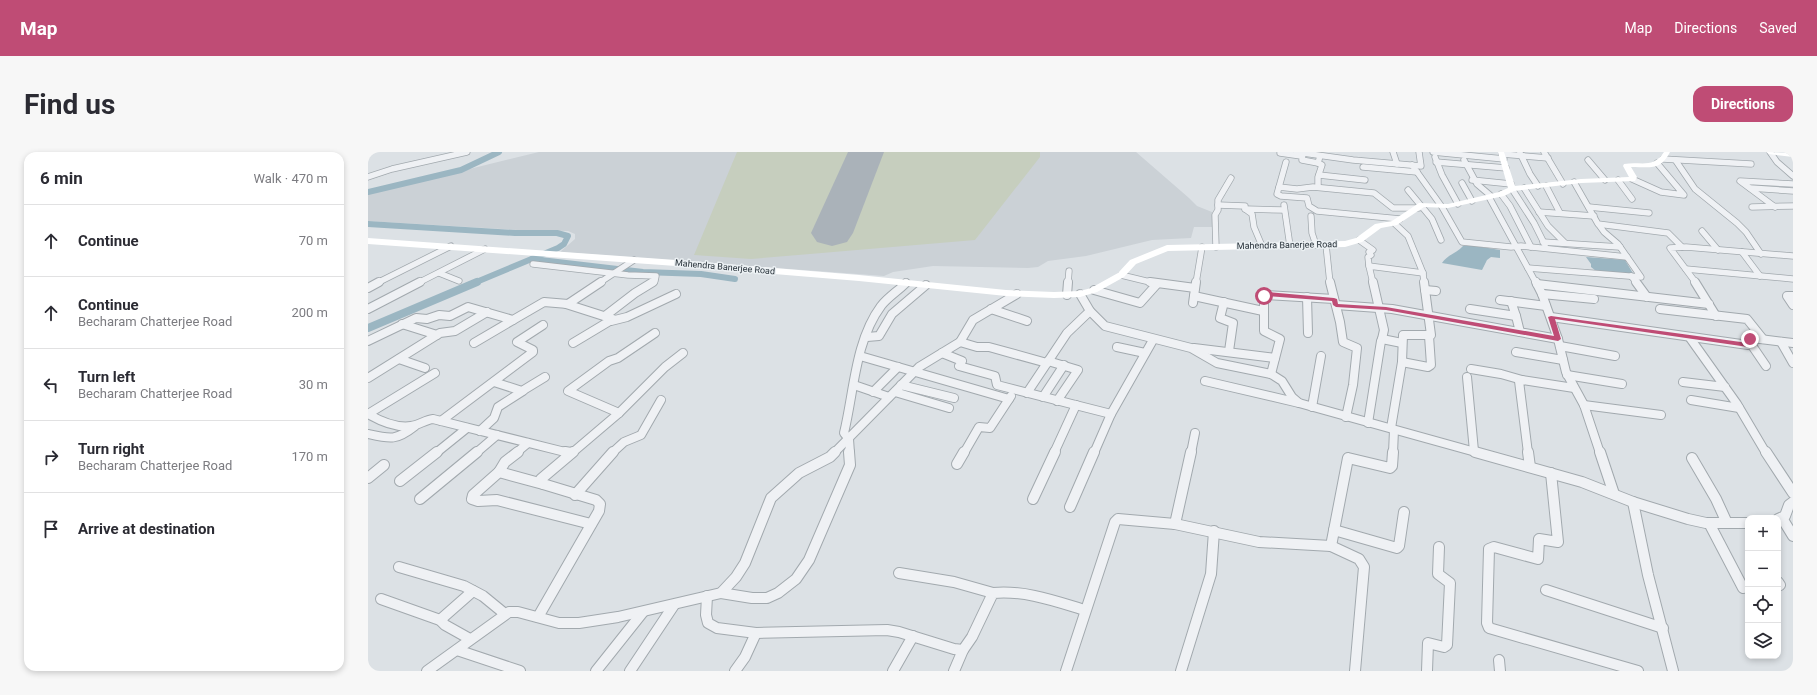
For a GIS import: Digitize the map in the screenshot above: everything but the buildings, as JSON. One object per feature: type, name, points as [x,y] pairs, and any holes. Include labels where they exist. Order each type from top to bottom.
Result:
[{"type":"street","points":[[441,152],[451,156]]},
{"type":"street","points":[[368,177],[392,169],[467,152]]},
{"type":"street","points":[[1296,152],[1303,155]]},
{"type":"street","points":[[1352,152],[1352,160]]},
{"type":"street","points":[[1393,152],[1397,164]]},
{"type":"street","points":[[1303,155],[1302,160],[1321,157],[1422,165],[1419,152]]},
{"type":"street","points":[[1458,204],[1440,174],[1433,152],[1503,155],[1521,154],[1548,158]]},
{"type":"street","points":[[1544,152],[1563,184]]},
{"type":"street","points":[[1660,161],[1667,152]]},
{"type":"street","points":[[1770,152],[1793,155]]},
{"type":"street","points":[[1770,152],[1775,159],[1793,176]]},
{"type":"street","points":[[1280,153],[1303,155]]},
{"type":"street","points":[[1445,153],[1448,165]]},
{"type":"street","points":[[1461,154],[1472,180],[1490,197],[1542,294],[1551,316],[1568,375],[1584,405],[1614,494]]},
{"type":"street","points":[[1521,154],[1528,171],[1542,186],[1560,213]]},
{"type":"street","points":[[1503,155],[1512,186],[1534,224],[1546,249]]},
{"type":"street","points":[[1318,187],[1322,165],[1321,157]]},
{"type":"street","points":[[1588,160],[1605,180]]},
{"type":"street","points":[[1472,180],[1524,188],[1574,182],[1632,179],[1661,192],[1684,195],[1660,161]]},
{"type":"street","points":[[1632,179],[1633,177],[1627,166],[1649,166],[1660,161],[1751,164]]},
{"type":"street","points":[[1676,161],[1695,189],[1737,223],[1746,232],[1761,254]]},
{"type":"street","points":[[1286,162],[1278,195],[1307,198],[1310,206],[1318,211],[1397,221],[1408,236],[1423,273],[1430,315],[1429,336],[1431,365],[1428,367],[1402,362]]},
{"type":"street","points":[[1436,162],[1448,165],[1507,170]]},
{"type":"street","points":[[1412,165],[1442,206],[1462,242],[1628,257]]},
{"type":"street","points":[[1461,169],[1467,166]]},
{"type":"street","points":[[1363,167],[1417,172]]},
{"type":"street","points":[[1319,175],[1365,180]]},
{"type":"street","points":[[1216,247],[1215,215],[1218,210],[1219,198],[1231,178]]},
{"type":"street","points":[[1618,180],[1632,199]]},
{"type":"street","points":[[1777,207],[1748,188],[1740,180],[1793,184]]},
{"type":"street","points":[[1528,268],[1641,276],[1620,247],[1599,224],[1574,182]]},
{"type":"street","points":[[1462,183],[1472,201]]},
{"type":"street","points":[[1279,187],[1297,189],[1318,187],[1377,194],[1393,208],[1458,204],[1501,194],[1512,186]]},
{"type":"street","points":[[1524,188],[1549,228],[1565,243]]},
{"type":"street","points":[[1748,188],[1793,191]]},
{"type":"street","points":[[1757,189],[1777,207]]},
{"type":"street","points":[[1408,190],[1432,220],[1441,240]]},
{"type":"street","points":[[1501,194],[1510,206],[1530,247]]},
{"type":"street","points":[[1218,205],[1245,206],[1245,209],[1252,214],[1254,227],[1262,246]]},
{"type":"street","name":"Mahendra Banerjee Road","points":[[369,242],[451,246],[634,260],[906,282],[1016,294],[1067,295],[1081,294],[1094,290],[1121,275],[1133,262],[1167,248],[1345,244],[1359,240],[1378,226],[1397,221],[1421,206]]},
{"type":"street","points":[[1752,207],[1793,206]]},
{"type":"street","points":[[1590,207],[1649,213]]},
{"type":"street","points":[[1245,209],[1284,208],[1290,246]]},
{"type":"street","points":[[1539,212],[1594,216]]},
{"type":"street","points":[[1311,216],[1312,233],[1316,245]]},
{"type":"street","points":[[1599,224],[1668,233],[1682,247]]},
{"type":"street","points":[[1702,231],[1718,250]]},
{"type":"street","points":[[1359,240],[1373,250],[1369,252],[1371,255],[1368,257],[1369,266],[1384,330],[1368,423]]},
{"type":"street","points":[[1543,242],[1620,247]]},
{"type":"street","points":[[1326,245],[1330,286],[1336,304],[1343,342],[1357,348],[1353,384],[1346,418]]},
{"type":"street","points":[[368,288],[406,267],[451,246]]},
{"type":"street","points":[[1202,247],[1194,299],[1224,302],[1263,311]]},
{"type":"street","points":[[1716,316],[1686,269],[1670,248],[1682,247],[1793,256]]},
{"type":"street","points":[[368,309],[484,249]]},
{"type":"street","points":[[1742,252],[1760,276]]},
{"type":"street","points":[[566,304],[634,260]]},
{"type":"street","points":[[533,264],[657,277],[655,281],[635,293],[605,316]]},
{"type":"street","points":[[1369,266],[1423,273]]},
{"type":"street","points":[[1686,269],[1793,279]]},
{"type":"street","points":[[1067,295],[1069,271]]},
{"type":"street","points":[[439,273],[459,281]]},
{"type":"street","points":[[1121,275],[1157,284],[1195,288]]},
{"type":"street","points":[[1631,276],[1647,297]]},
{"type":"street","points":[[427,671],[509,612],[518,612],[559,623],[579,623],[643,612],[721,593],[752,598],[767,598],[796,579],[809,560],[850,465],[849,439],[844,433],[860,356],[867,337],[881,307],[906,282]]},
{"type":"street","points":[[1094,290],[1140,303],[1157,284]]},
{"type":"street","points":[[1537,284],[1709,304]]},
{"type":"street","points":[[867,337],[878,336],[892,314],[926,285]]},
{"type":"street","points":[[1425,290],[1436,291]]},
{"type":"street","points":[[573,343],[611,321],[627,317],[676,294]]},
{"type":"street","points":[[721,593],[736,577],[745,563],[771,498],[799,473],[830,457],[913,372],[923,364],[960,342],[967,334],[971,322],[1016,294]]},
{"type":"street","points":[[1081,294],[1090,311],[1105,326],[1153,340],[1191,348],[1275,358]]},
{"type":"street","points":[[1272,374],[1280,338],[1264,330],[1263,311],[1266,294],[1307,297],[1336,304],[1430,315],[1520,332],[1614,356]]},
{"type":"street","points":[[1542,294],[1594,299]]},
{"type":"street","points":[[1793,296],[1787,296],[1793,304]]},
{"type":"street","points":[[1307,297],[1308,333]]},
{"type":"street","points":[[1500,300],[1546,306]]},
{"type":"street","points":[[1511,301],[1520,332]]},
{"type":"street","points":[[474,343],[544,302],[566,304],[613,319],[611,321]]},
{"type":"street","points":[[1224,302],[1220,318],[1233,323],[1229,352]]},
{"type":"street","points":[[368,341],[416,318],[427,318],[439,315],[450,316],[470,307],[513,320]]},
{"type":"street","points":[[991,309],[1027,321]]},
{"type":"street","points":[[1470,309],[1516,316]]},
{"type":"street","points":[[1660,309],[1749,320],[1763,340]]},
{"type":"street","points":[[1026,393],[1068,332],[1090,311]]},
{"type":"street","points":[[369,376],[442,332],[455,331],[487,312]]},
{"type":"street","points":[[1551,316],[1690,338],[1751,344]]},
{"type":"street","points":[[402,324],[437,335]]},
{"type":"street","points":[[442,421],[534,352],[533,350],[517,342],[543,325]]},
{"type":"street","points":[[619,413],[568,391],[609,361],[618,358],[654,333]]},
{"type":"street","points":[[1331,546],[1348,458],[1390,468],[1392,466],[1393,429],[1402,362],[1403,334],[1429,336]]},
{"type":"street","points":[[1690,338],[1740,408],[1754,434],[1793,493]]},
{"type":"street","points":[[1382,339],[1402,343]]},
{"type":"street","points":[[1766,366],[1751,344],[1750,339],[1793,343]]},
{"type":"street","points":[[1070,507],[1111,414],[1153,340]]},
{"type":"street","points":[[960,342],[977,347],[989,347],[1064,365],[1078,370],[1057,401]]},
{"type":"street","points":[[1781,342],[1793,363]]},
{"type":"street","points":[[1117,347],[1145,353]]},
{"type":"street","points":[[1191,348],[1217,363],[1272,374],[1282,381],[1292,397],[1300,403]]},
{"type":"street","points":[[1516,352],[1563,360]]},
{"type":"street","points":[[543,484],[541,480],[547,473],[619,413],[665,367],[683,353]]},
{"type":"street","points":[[942,353],[962,360],[959,366],[996,376],[996,384],[1111,414]]},
{"type":"street","points":[[860,356],[1009,399]]},
{"type":"street","points":[[1312,407],[1321,356]]},
{"type":"street","points":[[399,359],[425,368]]},
{"type":"street","points":[[1043,397],[1064,365]]},
{"type":"street","points":[[873,392],[898,367]]},
{"type":"street","points":[[1471,369],[1522,380],[1574,388]]},
{"type":"street","points":[[370,417],[435,373]]},
{"type":"street","points":[[1568,375],[1622,384]]},
{"type":"street","points":[[480,431],[494,418],[498,407],[546,377]]},
{"type":"street","points":[[1467,377],[1474,451]]},
{"type":"street","points":[[1522,380],[1519,380],[1530,467]]},
{"type":"street","points":[[1205,381],[1300,403],[1346,418],[1474,451],[1551,473],[1688,519],[1709,523],[1745,523]]},
{"type":"street","points":[[494,382],[523,391]]},
{"type":"street","points":[[1683,382],[1725,387]]},
{"type":"street","points":[[901,384],[954,398]]},
{"type":"street","points":[[854,385],[873,392],[892,394],[949,408]]},
{"type":"street","points":[[956,464],[979,427],[990,428],[1015,390]]},
{"type":"street","points":[[575,495],[591,475],[624,442],[638,438],[641,435],[661,400]]},
{"type":"street","points":[[1691,400],[1740,408]]},
{"type":"street","points":[[1032,499],[1076,405]]},
{"type":"street","points":[[1584,405],[1661,415]]},
{"type":"street","points":[[370,417],[415,426]]},
{"type":"street","points":[[368,434],[392,440],[401,437],[427,419],[442,421],[571,453]]},
{"type":"street","points":[[400,482],[467,428]]},
{"type":"street","points":[[1175,524],[1195,433]]},
{"type":"street","points":[[420,499],[498,435]]},
{"type":"street","points":[[528,443],[505,462],[499,472],[473,495],[472,499],[478,501],[497,500],[591,524]]},
{"type":"street","points":[[1692,458],[1716,499],[1727,523]]},
{"type":"street","points":[[368,478],[384,465]]},
{"type":"street","points":[[499,472],[596,500],[600,504],[599,511],[538,617]]},
{"type":"street","points":[[1551,473],[1558,542],[1539,539],[1538,558],[1491,547],[1489,549],[1487,623],[1489,628],[1622,669],[1638,671]]},
{"type":"street","points":[[1634,502],[1648,575],[1673,671]]},
{"type":"street","points":[[1781,518],[1786,514],[1789,505],[1793,502]]},
{"type":"street","points":[[1334,530],[1397,548],[1399,546],[1404,512]]},
{"type":"street","points":[[1066,671],[1115,522],[1118,519],[1175,524],[1214,531],[1259,542],[1331,546],[1359,559],[1364,567],[1355,671]]},
{"type":"street","points":[[1781,520],[1793,536]]},
{"type":"street","points":[[1709,523],[1743,588]]},
{"type":"street","points":[[1181,671],[1210,574],[1214,531]]},
{"type":"street","points":[[1427,671],[1428,643],[1444,646],[1447,645],[1450,583],[1438,574],[1439,547]]},
{"type":"street","points":[[399,567],[443,580],[473,591],[505,614]]},
{"type":"street","points":[[899,573],[954,582],[993,593],[999,592],[1028,595],[1085,610]]},
{"type":"street","points":[[1546,590],[1662,628]]},
{"type":"street","points":[[440,620],[473,591]]},
{"type":"street","points":[[955,671],[963,650],[993,593]]},
{"type":"street","points":[[708,596],[706,615],[708,623],[717,628],[756,633],[887,630],[913,636],[954,649],[963,650]]},
{"type":"street","points":[[381,599],[440,620],[445,625],[470,639]]},
{"type":"street","points":[[630,671],[674,605]]},
{"type":"street","points":[[596,671],[643,612]]},
{"type":"street","points":[[736,671],[745,657],[756,633]]},
{"type":"street","points":[[893,671],[913,636]]},
{"type":"street","points":[[457,650],[520,671]]},
{"type":"shaded area","points":[[539,152],[1136,152],[1197,206],[1212,212],[1212,227],[1194,227],[1191,238],[1152,240],[1086,256],[1048,261],[1038,267],[933,266],[893,272],[884,276],[560,252],[575,239],[575,234],[568,231],[518,230],[368,221],[368,194]]},
{"type":"green space","points":[[737,152],[858,152],[823,234],[849,233],[880,152],[1040,152],[1040,157],[975,240],[751,259],[694,255]]},
{"type":"water","points":[[1463,246],[1476,246],[1500,250],[1500,258],[1491,257],[1487,260],[1482,270],[1442,263]]},
{"type":"water","points":[[1586,257],[1625,260],[1634,275],[1596,271],[1591,267],[1591,264]]},
{"type":"waterway","points":[[368,192],[461,170],[499,152]]},
{"type":"waterway","points":[[368,224],[515,233],[557,233],[568,236],[564,244],[558,248],[474,283]]},
{"type":"waterway","points":[[532,259],[643,272],[701,274],[735,279]]},
{"type":"waterway","points":[[368,328],[477,282]]},
{"type":"runway","points":[[832,233],[866,152]]},
{"type":"route","points":[[1264,296],[1267,294],[1334,299],[1336,305],[1379,308],[1430,315],[1486,327],[1558,339],[1551,317],[1648,330],[1690,338],[1748,345],[1751,344],[1750,339]]}]
